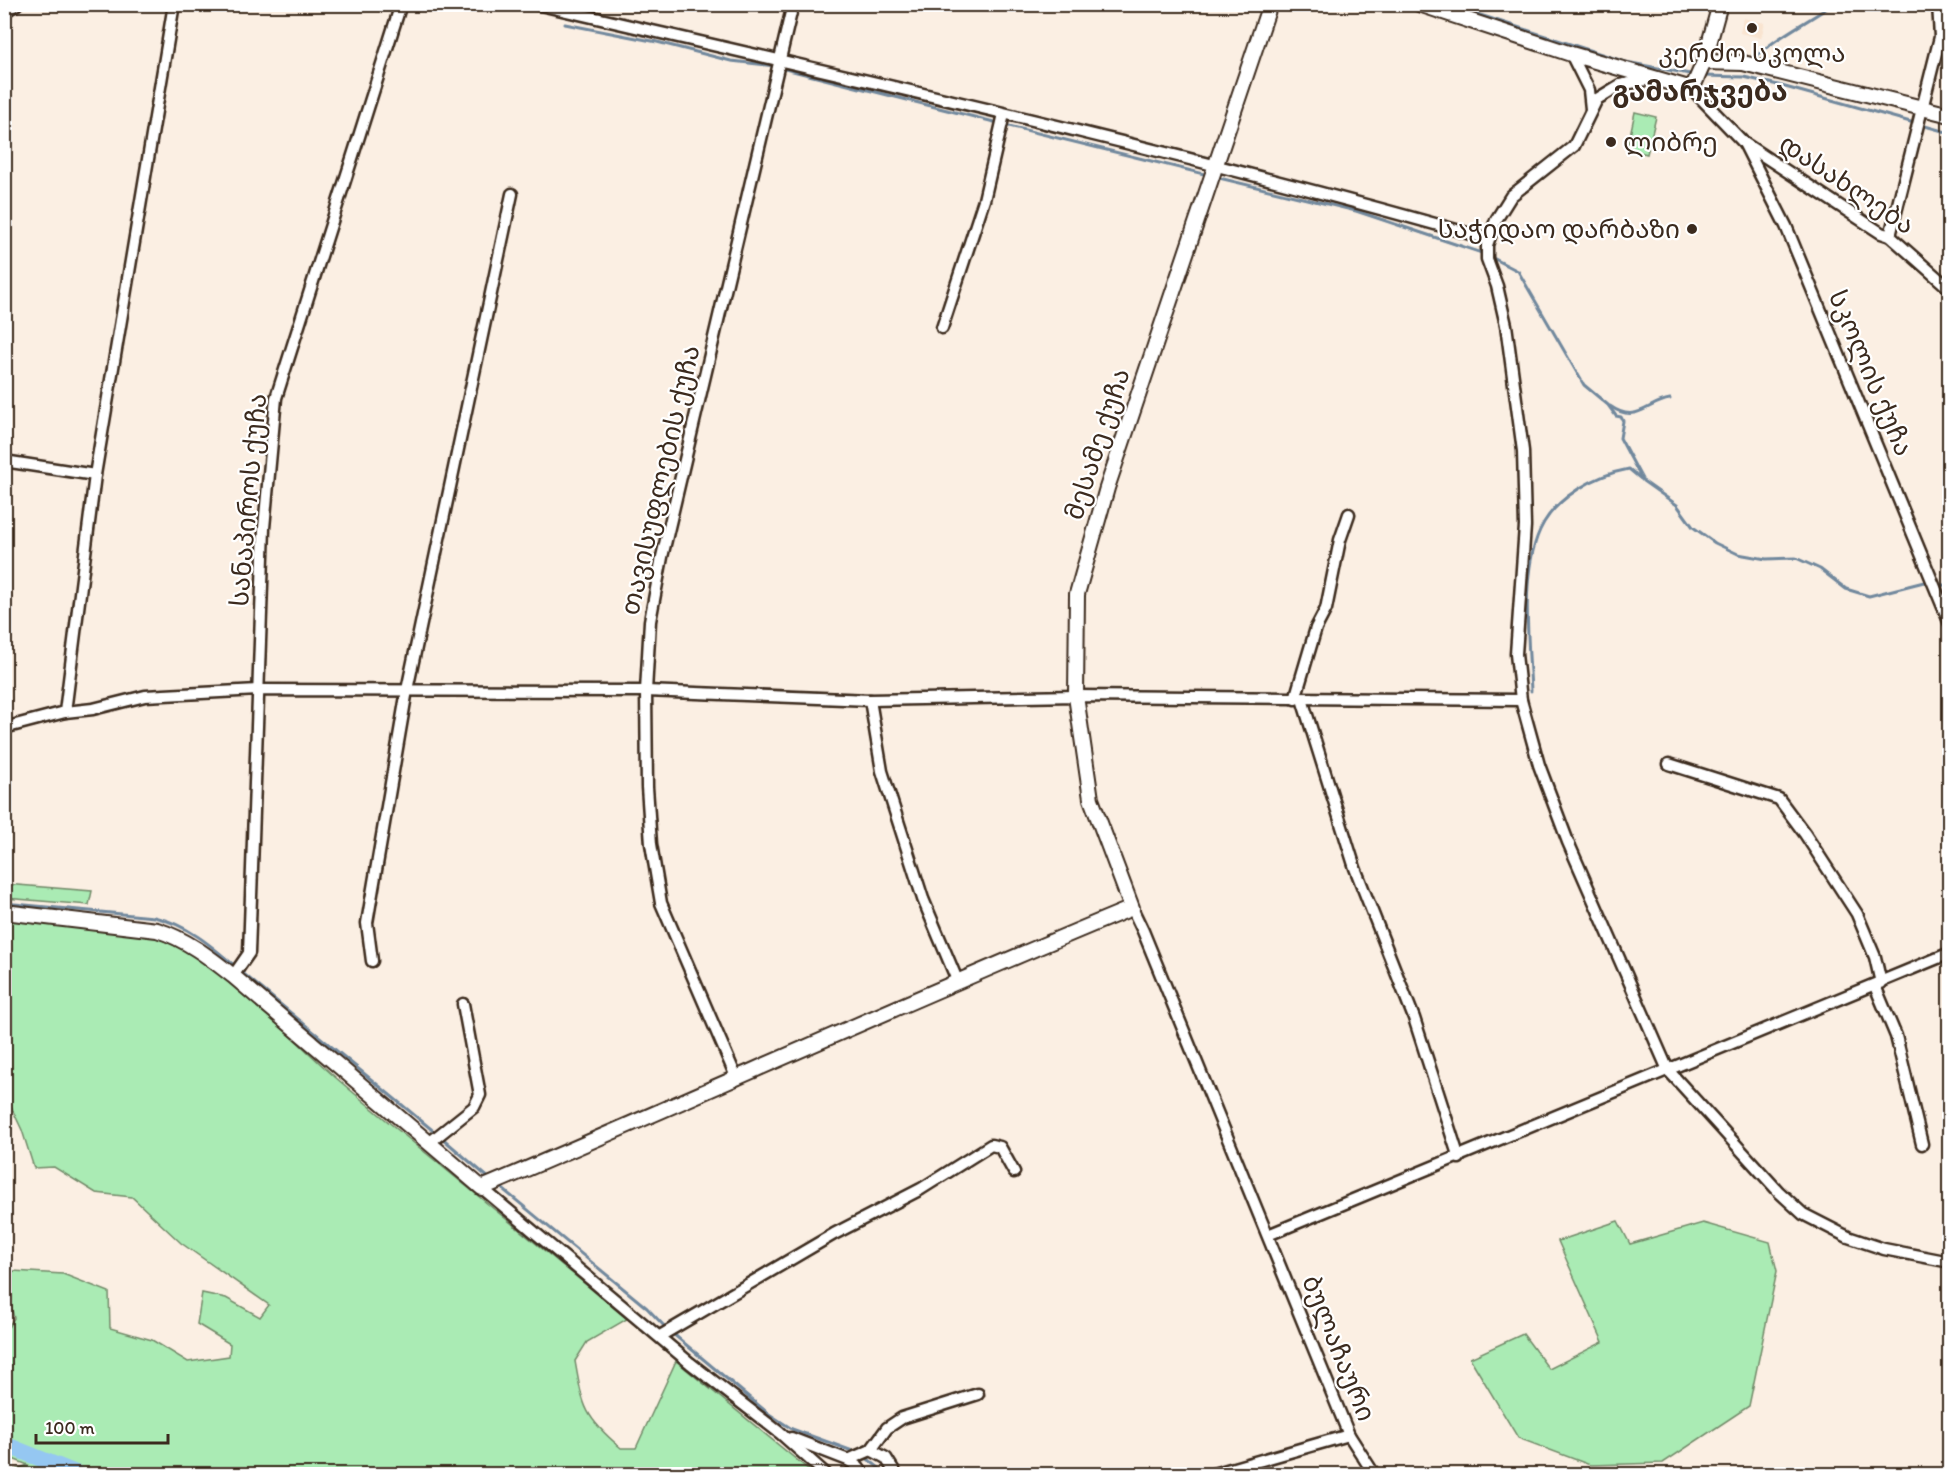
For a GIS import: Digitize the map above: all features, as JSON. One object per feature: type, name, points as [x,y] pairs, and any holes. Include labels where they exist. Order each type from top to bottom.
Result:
[{"type":"street","points":[[4,12],[17,4]]},
{"type":"street","points":[[65,712],[95,475],[174,4]]},
{"type":"street","name":"სანაპიროს ქუჩა","points":[[233,976],[249,953],[264,528],[276,398],[401,4]]},
{"type":"street","points":[[536,4],[1004,114],[1217,167],[1488,239]]},
{"type":"street","name":"თავისუფლების ქუჩა","points":[[737,1079],[661,903],[651,844],[646,788],[646,691],[650,621],[662,557],[793,4]]},
{"type":"street","name":"მესამე ქუჩა","points":[[1132,908],[1091,799],[1076,696],[1077,594],[1118,455],[1217,167],[1270,4]]},
{"type":"street","points":[[1419,4],[1571,54],[1692,89],[1744,143]]},
{"type":"street","points":[[1692,89],[1704,62],[1720,4]]},
{"type":"street","points":[[1890,236],[1940,37],[1938,4]]},
{"type":"street","points":[[1571,54],[1589,90],[1591,109]]},
{"type":"street","points":[[1704,62],[1743,63],[1950,115]]},
{"type":"street","points":[[1654,79],[1620,85],[1597,99],[1574,146],[1510,196],[1488,239],[1487,259],[1497,286],[1506,325],[1523,451],[1525,525],[1516,654],[1521,700],[1539,765],[1568,842],[1668,1070],[1779,1192],[1803,1214],[1848,1237],[1884,1249],[1950,1262]]},
{"type":"street","points":[[942,328],[984,200],[1004,114]]},
{"type":"street","name":"დასახლება","points":[[1744,143],[1881,233],[1890,236],[1950,289]]},
{"type":"street","name":"სკოლის ქუჩა","points":[[1744,143],[1786,226],[1950,624]]},
{"type":"street","points":[[372,961],[367,924],[407,690],[512,194]]},
{"type":"street","points":[[4,461],[95,475]]},
{"type":"street","points":[[1349,514],[1330,583],[1326,609],[1316,628],[1299,699],[1355,868],[1414,1018],[1459,1158]]},
{"type":"street","points":[[4,728],[65,712],[93,709],[145,696],[258,690],[646,691],[870,700],[1076,696],[1521,700]]},
{"type":"street","points":[[870,700],[882,771],[923,898],[957,980]]},
{"type":"street","points":[[1669,764],[1779,800],[1805,834],[1857,914],[1871,946],[1878,984],[1896,1036],[1922,1144]]},
{"type":"street","points":[[482,1188],[737,1079],[957,980],[1132,908]]},
{"type":"street","name":"ბულაჩაური","points":[[1132,908],[1349,1435],[1374,1474]]},
{"type":"street","points":[[4,912],[157,930],[191,945],[233,976],[690,1363],[780,1433],[826,1474]]},
{"type":"street","points":[[1268,1235],[1459,1158],[1950,953]]},
{"type":"street","points":[[429,1143],[474,1107],[480,1095],[463,1004]]},
{"type":"street","points":[[660,1336],[834,1234],[921,1189],[991,1145],[1000,1147],[1014,1172]]},
{"type":"street","points":[[848,1460],[871,1450],[887,1428],[902,1419],[978,1394]]},
{"type":"street","points":[[780,1433],[848,1460],[863,1474]]},
{"type":"street","points":[[1213,1474],[1349,1435]]},
{"type":"street","points":[[871,1450],[886,1458],[896,1474]]},
{"type":"shaded area","name":"კერძო სკოლა","points":[[1743,18],[1765,23],[1761,38],[1740,33]]},
{"type":"green space","points":[[1635,112],[1656,117],[1647,154],[1627,149]]},
{"type":"green space","points":[[5,884],[92,891],[89,905],[5,898]]},
{"type":"green space","points":[[5,919],[148,935],[173,944],[197,958],[247,996],[335,1077],[627,1319],[587,1342],[575,1361],[580,1390],[587,1410],[599,1428],[621,1448],[636,1448],[676,1361],[814,1474],[15,1474],[15,1470],[28,1465],[5,1456],[5,1332],[14,1318],[6,1288],[13,1271],[63,1274],[109,1292],[110,1328],[152,1340],[188,1362],[229,1356],[230,1344],[197,1324],[202,1293],[226,1298],[260,1317],[269,1305],[181,1243],[132,1197],[96,1193],[54,1167],[34,1168],[22,1130],[5,1094]]},
{"type":"green space","points":[[1618,1221],[1630,1244],[1703,1223],[1770,1242],[1777,1271],[1749,1406],[1663,1463],[1590,1465],[1518,1438],[1470,1358],[1523,1334],[1549,1369],[1603,1342],[1558,1241]]},
{"type":"waterway","points":[[1446,4],[1626,62],[1695,75]]},
{"type":"waterway","points":[[1751,62],[1779,39],[1833,4]]},
{"type":"waterway","points":[[565,24],[657,42],[731,61],[775,66]]},
{"type":"waterway","points":[[781,68],[998,123]]},
{"type":"waterway","points":[[1702,76],[1744,77],[1950,133]]},
{"type":"waterway","points":[[1005,125],[1208,175]]},
{"type":"waterway","points":[[1215,177],[1356,211],[1485,254]]},
{"type":"waterway","points":[[1491,257],[1518,271],[1584,385],[1608,405],[1616,416],[1621,417],[1623,421],[1620,438],[1643,481],[1677,505],[1693,527],[1715,543],[1738,554],[1766,559],[1796,558],[1820,569],[1846,589],[1869,596],[1924,582],[1930,583]]},
{"type":"waterway","points":[[1610,406],[1619,411],[1635,413],[1670,399]]},
{"type":"waterway","points":[[1531,691],[1528,588],[1530,567],[1540,530],[1556,507],[1590,482],[1629,469],[1641,479]]},
{"type":"waterway","points":[[1936,584],[1950,586]]},
{"type":"waterway","points":[[4,903],[166,920],[208,943],[236,967]]},
{"type":"waterway","points":[[240,971],[436,1133]]},
{"type":"waterway","points":[[441,1137],[491,1180]]},
{"type":"waterway","points":[[499,1186],[647,1308],[667,1329]]},
{"type":"waterway","points":[[672,1333],[769,1414],[792,1429],[858,1453]]},
{"type":"waterway","points":[[4,1444],[78,1474]]},
{"type":"waterway","points":[[864,1456],[879,1468],[881,1474]]},
{"type":"place","name":"კერძო სკოლა","points":[[1752,28]]},
{"type":"place","name":"ლიბრე","points":[[1611,142]]},
{"type":"place","name":"საჭიდაო დარბაზი","points":[[1692,229]]},
{"type":"district","name":"გამარჯვება","points":[[1700,91]]}]
